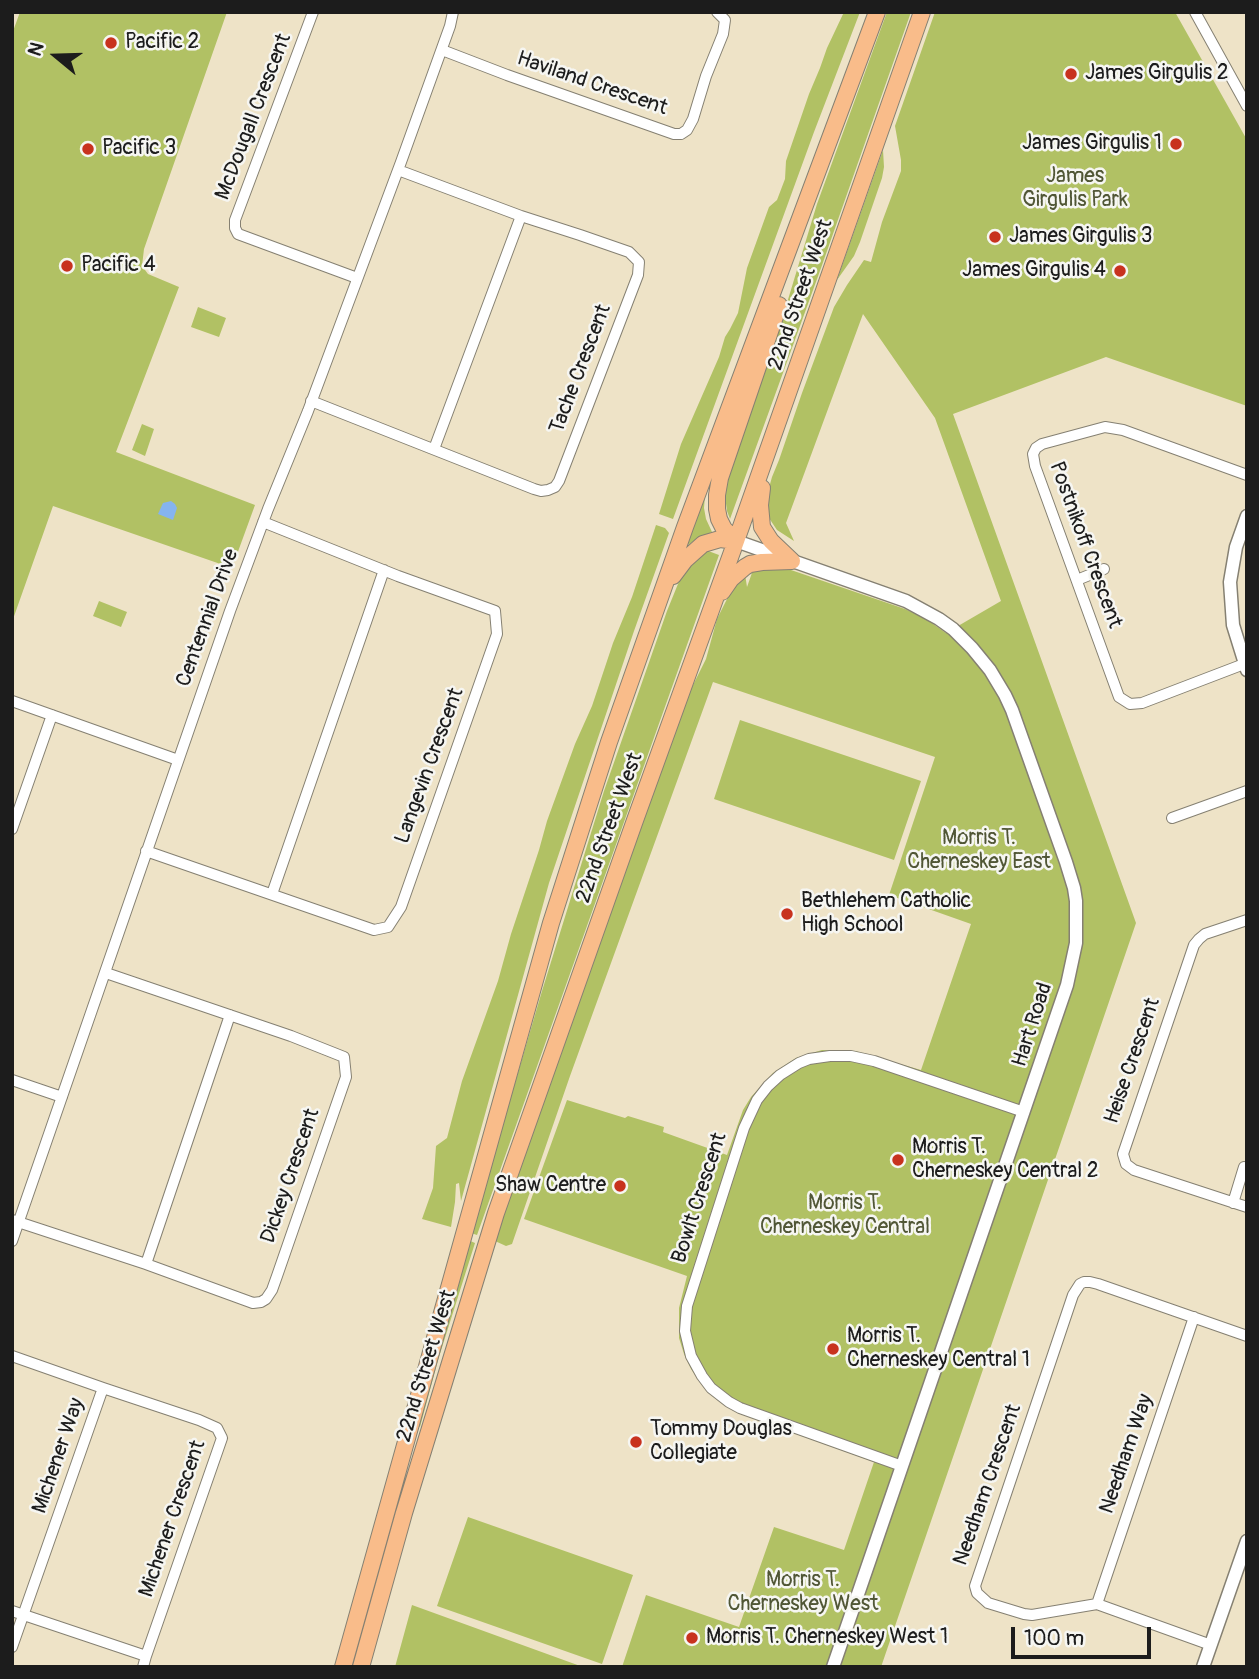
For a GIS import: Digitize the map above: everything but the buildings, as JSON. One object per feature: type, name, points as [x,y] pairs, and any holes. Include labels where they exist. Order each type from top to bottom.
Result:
[{"type":"highway","name":"22nd Street West","points":[[343,1667],[551,923],[609,742],[689,516],[877,12]]},
{"type":"highway","name":"22nd Street West","points":[[361,1667],[404,1513],[496,1213],[922,12]]},
{"type":"highway","points":[[736,541],[724,529],[719,519],[717,495],[720,478],[777,312],[795,234]]},
{"type":"highway","points":[[762,468],[762,527],[771,541],[792,561]]},
{"type":"highway","points":[[663,589],[685,560],[703,544],[720,539],[736,541]]},
{"type":"highway","points":[[713,602],[745,567],[762,562],[792,561]]},
{"type":"street","name":"McDougall Crescent","points":[[313,12],[235,220],[235,228],[238,234],[357,278]]},
{"type":"street","name":"Centennial Drive","points":[[12,1241],[15,1221],[62,1097],[263,522],[398,170],[442,50],[453,12]]},
{"type":"street","name":"Haviland Crescent","points":[[442,50],[520,80],[674,134],[681,134],[687,130],[693,119],[723,34],[725,20],[717,12]]},
{"type":"street","points":[[1195,12],[1247,106]]},
{"type":"street","name":"Tache Crescent","points":[[311,401],[534,489],[548,490],[555,487],[559,481],[638,275],[639,262],[629,252],[521,216],[398,170]]},
{"type":"street","points":[[434,449],[521,216]]},
{"type":"street","name":"Postnikoff Crescent","points":[[1246,667],[1142,703],[1130,704],[1119,697],[1035,466],[1034,454],[1042,444],[1110,427],[1247,475]]},
{"type":"street","points":[[1246,667],[1233,625],[1230,582],[1236,547],[1247,516]]},
{"type":"street","name":"Langevin Crescent","points":[[146,851],[374,930],[388,927],[401,906],[497,634],[495,611],[263,522]]},
{"type":"street","name":"Hart Road","points":[[736,541],[896,597],[939,620],[982,659],[998,682],[1012,710],[1066,862],[1074,888],[1077,914],[1072,971],[833,1667]]},
{"type":"street","points":[[1077,580],[1104,569]]},
{"type":"street","points":[[272,894],[384,570]]},
{"type":"street","points":[[12,701],[178,760]]},
{"type":"street","points":[[12,829],[52,715]]},
{"type":"street","points":[[1172,818],[1247,791]]},
{"type":"street","name":"Heise Crescent","points":[[1247,919],[1205,934],[1194,945],[1123,1154],[1126,1164],[1134,1170],[1247,1207]]},
{"type":"street","name":"Dickey Crescent","points":[[15,1221],[146,1264],[246,1301],[261,1302],[272,1290],[346,1077],[344,1056],[106,972]]},
{"type":"street","points":[[146,1264],[230,1015]]},
{"type":"street","name":"Bowlt Crescent","points":[[902,1466],[740,1408],[711,1388],[691,1356],[685,1331],[687,1306],[744,1128],[757,1100],[780,1075],[809,1059],[830,1056],[851,1056],[874,1061],[1024,1112]]},
{"type":"street","points":[[12,1080],[62,1097]]},
{"type":"street","points":[[1233,1203],[1244,1167]]},
{"type":"street","name":"Needham Crescent","points":[[1211,1645],[1097,1604],[1024,1614],[988,1603],[976,1593],[975,1586],[1073,1296],[1080,1284],[1098,1284],[1247,1336]]},
{"type":"street","name":"Needham Way","points":[[1097,1604],[1194,1317]]},
{"type":"street","name":"Michener Crescent","points":[[12,1356],[218,1428],[222,1438],[143,1667]]},
{"type":"street","name":"Michener Way","points":[[12,1647],[103,1388]]},
{"type":"street","points":[[1203,1667],[1247,1541]]},
{"type":"street","points":[[12,1611],[146,1656]]},
{"type":"green space","points":[[20,12],[227,12],[144,249],[142,266],[148,274],[179,287],[116,452],[255,505],[232,568],[53,506],[12,622],[12,34]]},
{"type":"green space","points":[[844,12],[860,12],[673,519],[659,514],[681,444],[725,337],[738,313],[747,268],[769,207],[777,200],[785,179],[786,161],[809,94]]},
{"type":"green space","points":[[887,12],[911,12],[730,519],[724,489],[773,349],[817,204]]},
{"type":"green space","points":[[935,12],[1175,12],[1247,140],[1247,406],[1106,357],[953,414],[1136,923],[881,1667],[622,1667],[646,1595],[739,1627],[774,1527],[844,1550],[874,1462],[738,1413],[705,1389],[691,1369],[679,1338],[679,1308],[687,1276],[524,1219],[567,1100],[664,1127],[663,1132],[727,1155],[743,1110],[751,1097],[773,1073],[796,1058],[822,1050],[855,1051],[921,1070],[971,924],[889,895],[935,757],[713,682],[512,1244],[506,1246],[495,1241],[690,691],[706,659],[717,619],[735,583],[745,574],[747,587],[753,570],[791,570],[905,609],[946,633],[1001,601],[935,418],[863,314],[786,523],[794,541],[777,530],[764,506],[834,307],[864,260],[871,262],[901,171],[895,126]]},
{"type":"green space","points":[[883,150],[882,178],[860,242],[854,256],[837,280]]},
{"type":"green space","points":[[198,307],[226,318],[219,337],[191,327]]},
{"type":"green space","points":[[142,424],[154,429],[145,456],[132,450]]},
{"type":"green space","points":[[705,495],[706,519],[712,532],[685,547]]},
{"type":"green space","points":[[656,525],[665,528],[669,533],[549,883],[461,1201],[459,1183],[456,1184],[451,1227],[422,1219],[433,1188],[436,1146],[447,1138],[462,1081],[498,981],[547,821],[592,706]]},
{"type":"green space","points":[[703,549],[719,555],[477,1235],[471,1233],[604,791],[680,579]]},
{"type":"green space","points":[[99,601],[127,612],[121,627],[93,616]]},
{"type":"green space","points":[[740,720],[921,781],[894,860],[714,799]]},
{"type":"green space","points":[[468,1240],[475,1243],[420,1427],[416,1425]]},
{"type":"green space","points":[[468,1517],[633,1575],[602,1664],[437,1606]]},
{"type":"green space","points":[[412,1605],[583,1667],[395,1667]]},
{"type":"water","points":[[171,501],[177,508],[173,520],[158,514],[163,503]]},
{"type":"place","name":"Pacific 2","points":[[111,43]]},
{"type":"place","name":"James Girgulis 2","points":[[1071,74]]},
{"type":"place","name":"James Girgulis 1","points":[[1176,144]]},
{"type":"place","name":"Pacific 3","points":[[88,149]]},
{"type":"place","name":"James Girgulis 3","points":[[995,237]]},
{"type":"place","name":"Pacific 4","points":[[67,266]]},
{"type":"place","name":"James Girgulis 4","points":[[1120,271]]},
{"type":"place","name":"Bethlehem Catholic High School","points":[[787,914]]},
{"type":"place","name":"Morris T. Cherneskey Central 2","points":[[898,1160]]},
{"type":"place","name":"Shaw Centre","points":[[620,1186]]},
{"type":"place","name":"Morris T. Cherneskey Central 1","points":[[833,1349]]},
{"type":"place","name":"Tommy Douglas Collegiate","points":[[636,1442]]},
{"type":"place","name":"Morris T. Cherneskey West 1","points":[[692,1638]]},
{"type":"park label","name":"James Girgulis Park","points":[[1075,189]]},
{"type":"park label","name":"Morris T. Cherneskey East","points":[[979,851]]},
{"type":"park label","name":"Morris T. Cherneskey Central","points":[[845,1216]]},
{"type":"park label","name":"Morris T. Cherneskey West","points":[[803,1593]]}]
